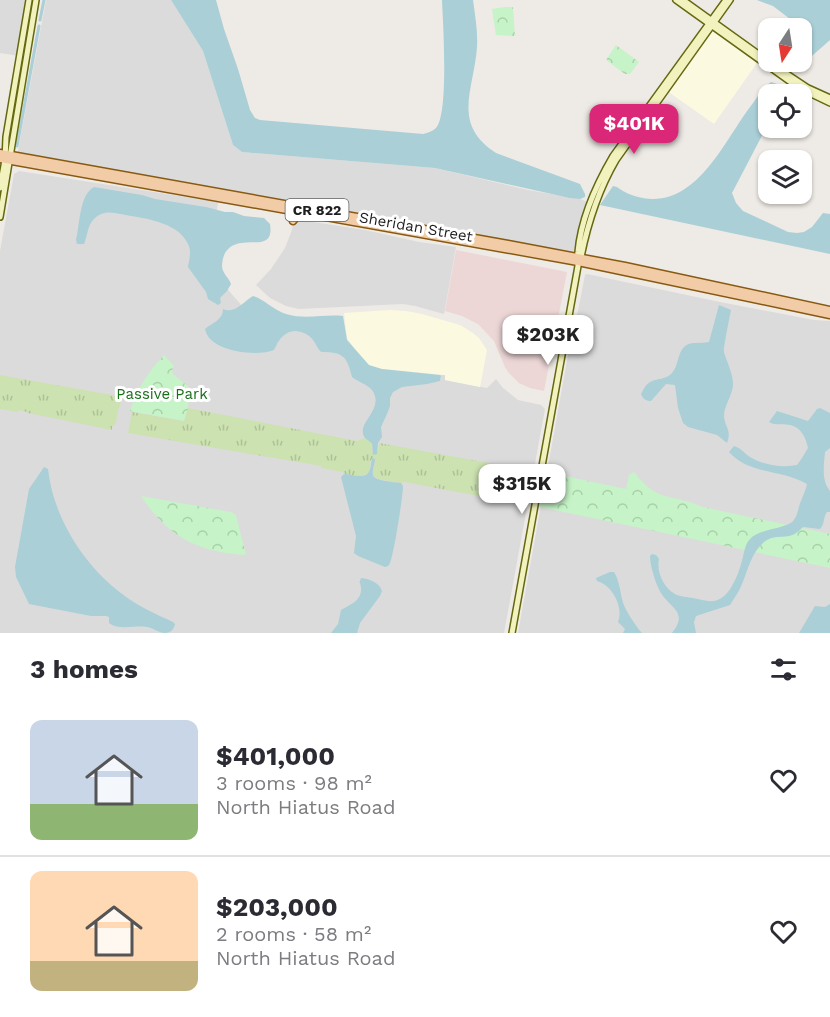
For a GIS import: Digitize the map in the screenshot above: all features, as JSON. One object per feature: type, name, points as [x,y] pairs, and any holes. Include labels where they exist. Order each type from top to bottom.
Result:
[{"type":"main road","points":[[0,188],[29,0]]},
{"type":"main road","points":[[0,217],[5,157],[36,0]]},
{"type":"main road","points":[[680,0],[805,91],[830,103]]},
{"type":"main road","points":[[712,23],[726,0]]},
{"type":"main road","points":[[512,633],[579,259],[588,223],[606,178],[616,160],[730,0]]},
{"type":"main road","points":[[748,49],[758,55]]},
{"type":"main road","points":[[785,72],[808,88],[830,98]]},
{"type":"main road","name":"Sheridan Street","points":[[5,157],[281,209],[395,226]]},
{"type":"main road","name":"Sheridan Street","points":[[5,157],[579,259],[830,310]]},
{"type":"main road","points":[[281,209],[292,220],[304,213]]},
{"type":"main road","name":"Sheridan Street","points":[[579,259],[830,315]]},
{"type":"shaded area","points":[[0,0],[30,0],[20,56],[0,53]]},
{"type":"shaded area","points":[[46,0],[171,0],[203,51],[233,145],[242,152],[435,168],[528,190],[580,199],[590,203],[578,257],[17,156]]},
{"type":"shaded area","points":[[713,31],[757,63],[714,124],[670,93]]},
{"type":"shaded area","points":[[19,171],[218,202],[211,256],[215,275],[258,324],[324,332],[384,382],[440,381],[440,375],[446,375],[445,380],[487,388],[496,379],[518,400],[541,405],[545,409],[504,633],[0,633],[0,251],[14,174]]},
{"type":"shaded area","points":[[294,219],[456,247],[444,314],[403,304],[299,309],[286,306],[270,298],[256,285],[271,269],[285,248]]},
{"type":"shaded area","points":[[456,250],[567,272],[544,391],[519,383],[509,373],[494,341],[478,324],[445,311]]},
{"type":"shaded area","points":[[587,274],[720,302],[830,321],[830,633],[518,633],[572,333]]},
{"type":"shaded area","points":[[390,310],[422,314],[460,325],[479,338],[487,350],[480,387],[445,380],[445,375],[369,367],[347,338],[344,313]]},
{"type":"green space","points":[[513,7],[515,36],[496,35],[492,9]]},
{"type":"green space","points":[[616,45],[639,62],[630,74],[625,74],[606,60]]},
{"type":"green space","name":"Passive Park","points":[[164,355],[174,366],[173,374],[190,388],[184,421],[130,411],[144,381]]},
{"type":"green space","points":[[0,375],[123,397],[116,423],[112,430],[19,410],[18,412],[0,409]]},
{"type":"green space","points":[[188,408],[357,441],[365,438],[371,442],[373,455],[378,451],[379,443],[534,471],[528,505],[378,479],[373,475],[375,461],[371,459],[369,473],[361,476],[344,474],[321,468],[321,466],[128,433],[132,412],[184,421]]},
{"type":"green space","points":[[546,472],[626,489],[629,475],[634,472],[651,489],[666,496],[703,507],[830,534],[830,568],[540,507]]},
{"type":"green space","points":[[141,496],[231,512],[236,515],[246,555],[213,550],[186,540],[162,523]]},
{"type":"water","points":[[171,0],[216,0],[250,110],[255,118],[423,134],[436,128],[443,105],[442,0],[473,0],[477,47],[468,105],[469,118],[474,130],[482,142],[496,153],[580,184],[585,197],[570,198],[435,168],[242,152],[233,145],[203,51]]},
{"type":"water","points":[[757,0],[830,0],[830,40],[812,56],[812,18],[789,18],[773,6]]},
{"type":"water","points":[[758,96],[758,138],[761,138],[732,193],[736,203],[743,211],[788,232],[804,232],[812,227],[823,213],[830,214],[830,254],[600,205],[613,186],[635,196],[652,199],[669,197],[685,189],[711,164]]},
{"type":"water","points":[[94,187],[264,218],[270,224],[270,234],[262,242],[239,243],[225,253],[222,267],[231,284],[220,298],[221,303],[218,305],[208,299],[206,292],[188,267],[190,250],[188,244],[184,237],[171,227],[147,219],[108,212],[95,218],[90,224],[84,244],[77,244],[83,203],[89,191]]},
{"type":"water","points":[[253,296],[293,316],[343,316],[347,340],[369,365],[382,369],[440,375],[440,381],[402,387],[393,392],[381,427],[382,437],[378,443],[377,454],[373,455],[372,444],[365,438],[363,427],[373,410],[375,397],[370,388],[352,377],[346,360],[339,354],[321,352],[310,337],[296,331],[284,335],[274,350],[257,353],[224,348],[208,337],[205,329],[219,319],[223,309],[235,309]]},
{"type":"water","points":[[719,305],[731,310],[724,349],[733,384],[724,412],[729,435],[727,443],[717,435],[688,427],[683,423],[678,408],[675,385],[666,384],[651,401],[645,399],[641,394],[649,383],[672,373],[685,346],[709,342]]},
{"type":"water","points":[[820,408],[830,413],[830,448],[825,452],[824,472],[825,482],[830,491],[830,512],[827,512],[822,527],[820,529],[803,527],[793,535],[774,537],[764,542],[753,556],[741,587],[730,605],[696,616],[694,622],[696,633],[672,633],[679,620],[678,615],[659,590],[650,556],[656,555],[659,559],[662,579],[667,588],[675,594],[709,601],[724,596],[737,577],[748,541],[759,533],[792,522],[797,515],[807,484],[746,465],[729,452],[734,446],[755,460],[767,464],[797,465],[808,448],[806,440],[794,426],[769,422],[777,411],[808,421]]},
{"type":"water","points":[[372,458],[375,459],[374,477],[401,483],[403,486],[391,561],[385,567],[354,553],[356,536],[341,477],[344,474],[366,475],[370,470]]},
{"type":"water","points":[[44,467],[48,469],[56,503],[63,520],[81,551],[104,578],[123,595],[173,622],[175,626],[171,631],[163,633],[147,627],[118,627],[109,623],[109,617],[106,616],[91,616],[29,604],[16,577],[15,567],[29,489]]},
{"type":"water","points":[[610,572],[616,575],[625,607],[642,633],[623,633],[625,629],[618,622],[618,603],[612,592],[596,578]]},
{"type":"water","points":[[361,578],[377,584],[382,591],[380,596],[360,623],[357,633],[331,633],[338,624],[341,610],[359,596]]},
{"type":"water","points":[[830,604],[830,633],[799,633],[815,606],[825,607]]},
{"type":"waterway","points":[[40,20],[44,0]]},
{"type":"waterway","points":[[17,146],[39,26]]}]
